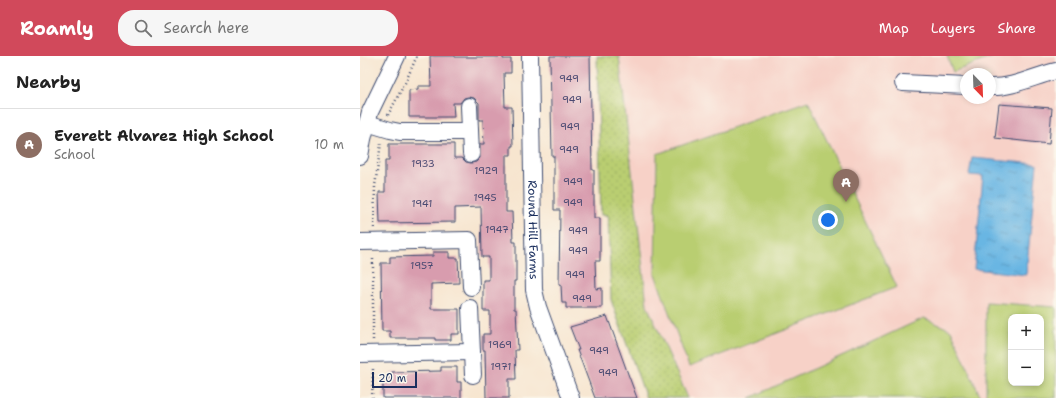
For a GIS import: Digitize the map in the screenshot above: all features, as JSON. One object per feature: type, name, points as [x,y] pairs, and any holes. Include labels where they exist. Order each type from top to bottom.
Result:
[{"type":"street","points":[[360,156],[370,112],[397,56]]},
{"type":"street","name":"Round Hill Farms","points":[[530,56],[534,290],[538,307],[571,398]]},
{"type":"street","points":[[996,88],[1056,71]]},
{"type":"street","points":[[903,83],[960,86]]},
{"type":"street","points":[[469,106],[471,154]]},
{"type":"street","points":[[367,123],[384,128],[410,132],[470,132]]},
{"type":"street","points":[[367,242],[469,240],[470,287]]},
{"type":"street","points":[[470,308],[473,375]]},
{"type":"street","points":[[366,354],[472,352]]},
{"type":"path","points":[[372,398],[366,354],[367,242],[378,158],[388,116],[417,56]]},
{"type":"shaded area","points":[[619,56],[1056,56],[1056,398],[688,398],[647,305]]},
{"type":"green space","points":[[597,56],[619,56],[647,305],[688,398],[646,398],[611,300],[608,215],[601,215]]},
{"type":"green space","points":[[947,56],[995,56],[960,68],[953,72]]},
{"type":"green space","points":[[808,101],[897,287],[689,367],[655,274],[657,154]]},
{"type":"green space","points":[[986,302],[1056,307],[1056,398],[986,398]]},
{"type":"green space","points":[[924,318],[951,330],[981,398],[750,398]]},
{"type":"water","points":[[972,158],[1037,164],[1026,275],[974,269],[983,176],[969,175]]},
{"type":"building","points":[[430,56],[503,57],[503,59],[511,59],[511,73],[504,73],[505,107],[512,107],[513,146],[511,146],[511,155],[506,155],[506,212],[512,212],[513,242],[516,242],[514,309],[516,309],[518,350],[515,350],[516,379],[509,379],[509,398],[486,398],[485,350],[483,350],[483,334],[490,334],[490,311],[483,311],[483,280],[489,280],[489,257],[482,257],[481,207],[455,208],[455,222],[380,223],[379,192],[385,192],[385,161],[389,161],[389,144],[454,144],[454,158],[462,158],[466,162],[471,163],[476,162],[480,158],[480,144],[484,144],[483,120],[479,120],[479,103],[474,98],[468,97],[464,98],[460,103],[453,103],[454,117],[409,117],[409,90],[418,89],[418,86],[431,86]]},
{"type":"building","points":[[550,56],[590,56],[594,218],[600,218],[600,261],[595,261],[596,289],[602,288],[602,308],[566,308],[566,303],[562,303],[561,285],[559,285],[560,210],[554,210],[554,156],[552,156]]},
{"type":"building","points":[[999,104],[1052,108],[1049,144],[995,138]]},
{"type":"building","points":[[433,252],[449,252],[449,258],[458,258],[459,283],[431,284],[431,309],[459,309],[459,334],[451,334],[451,340],[435,340],[435,338],[390,338],[390,331],[382,331],[381,263],[390,263],[390,257],[433,256]]},
{"type":"building","points":[[607,316],[637,398],[595,398],[577,350],[579,350],[570,327]]},
{"type":"building","points":[[441,367],[457,367],[457,382],[461,382],[461,398],[383,398],[383,378],[392,378],[392,372],[441,371]]},
{"type":"place","name":"Everett Alvarez High School","points":[[846,202]]}]
